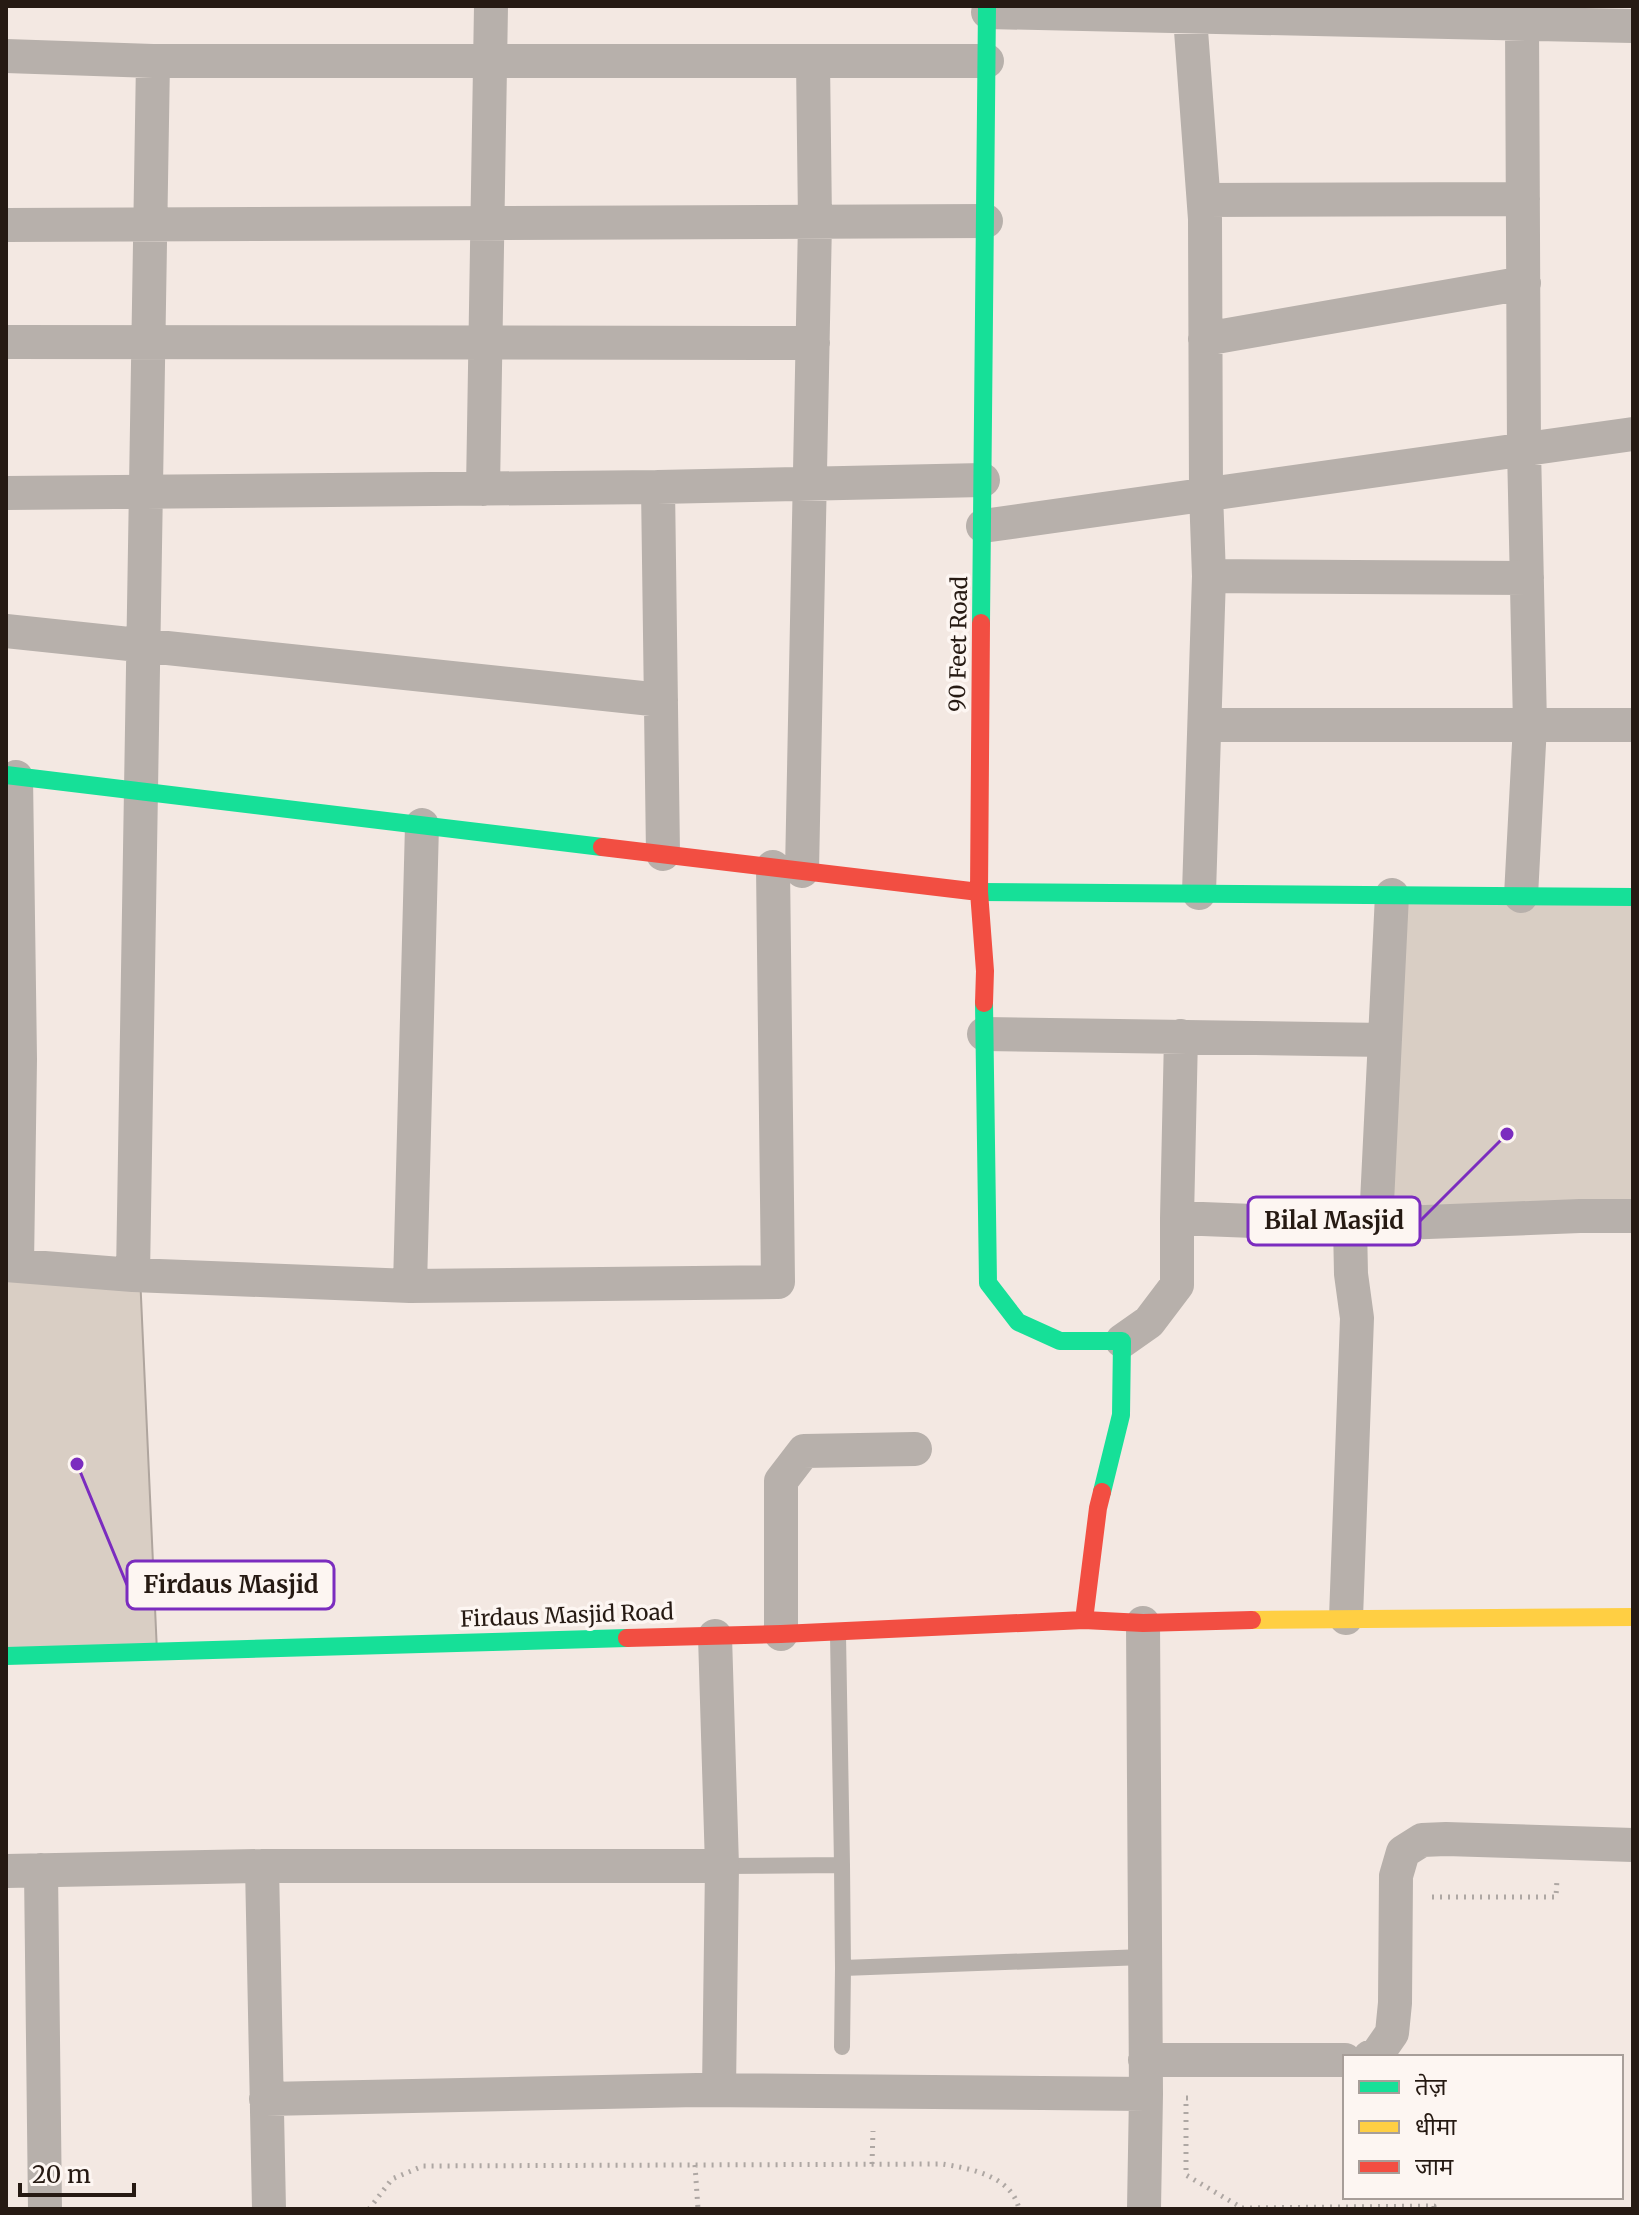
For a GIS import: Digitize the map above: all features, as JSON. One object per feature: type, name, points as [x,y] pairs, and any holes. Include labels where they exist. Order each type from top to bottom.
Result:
[{"type":"street","points":[[483,489],[491,6]]},
{"type":"street","points":[[988,9],[1190,17],[1633,26]]},
{"type":"street","name":"90 Feet Road","points":[[988,9],[979,892],[985,971],[988,1283],[1018,1322],[1060,1341],[1122,1341]]},
{"type":"street","points":[[1190,17],[1204,200],[1209,576],[1199,893]]},
{"type":"street","points":[[1521,896],[1530,725],[1524,448],[1522,23]]},
{"type":"street","points":[[6,56],[153,61],[987,61]]},
{"type":"street","points":[[133,1275],[153,61]]},
{"type":"street","points":[[813,61],[815,222],[810,484],[788,869],[778,1282],[410,1286],[133,1275],[11,1265],[20,1059],[11,776],[141,793],[422,825],[788,869],[979,892],[1633,897]]},
{"type":"street","points":[[1204,200],[1523,199]]},
{"type":"street","points":[[6,225],[986,221]]},
{"type":"street","points":[[1205,339],[1524,283]]},
{"type":"street","points":[[6,342],[813,343]]},
{"type":"street","points":[[983,526],[1633,434]]},
{"type":"street","points":[[6,493],[658,487],[983,480]]},
{"type":"street","points":[[658,487],[663,854]]},
{"type":"street","points":[[1209,576],[1527,578]]},
{"type":"street","points":[[6,631],[661,700]]},
{"type":"street","points":[[1206,725],[1633,725]]},
{"type":"street","points":[[410,1286],[422,825]]},
{"type":"street","points":[[1346,1618],[1357,1318],[1351,1274],[1363,1224],[1385,1040],[1392,895]]},
{"type":"street","points":[[984,1034],[1385,1040]]},
{"type":"street","points":[[1084,1620],[1098,1508],[1121,1415],[1122,1341],[1149,1322],[1177,1285],[1181,1036]]},
{"type":"street","points":[[1177,1218],[1363,1224],[1633,1216]]},
{"type":"street","points":[[781,1634],[781,1481],[804,1451],[915,1449]]},
{"type":"street","points":[[6,1656],[781,1634],[1084,1620],[1136,1623],[1346,1618],[1633,1617]]},
{"type":"street","points":[[1136,1623],[1146,2094],[1144,2209]]},
{"type":"street","name":"Firdaus Masjid Road","points":[[6,1656],[1136,1623]]},
{"type":"street","points":[[715,1636],[722,1866],[719,2090]]},
{"type":"street","points":[[1377,2055],[1392,2033],[1396,1876],[1403,1852],[1422,1840],[1446,1839],[1633,1845]]},
{"type":"street","points":[[6,1871],[262,1866],[722,1866]]},
{"type":"street","points":[[262,1866],[269,2209]]},
{"type":"street","points":[[41,1870],[45,2209]]},
{"type":"street","points":[[1145,2060],[1343,2060]]},
{"type":"street","points":[[266,2099],[719,2090],[1146,2094]]},
{"type":"lane","points":[[838,1632],[842,2047]]},
{"type":"lane","points":[[722,1866],[842,1865]]},
{"type":"lane","points":[[843,1968],[1144,1957]]},
{"type":"path","points":[[1421,1897],[1556,1897],[1558,1842]]},
{"type":"path","points":[[1202,2098],[1186,2098],[1186,2175],[1242,2208],[1434,2206],[1434,2209]]},
{"type":"path","points":[[872,2164],[873,2131]]},
{"type":"path","points":[[369,2209],[392,2179],[423,2166],[942,2164],[965,2167],[997,2179],[1017,2200],[1019,2209]]},
{"type":"path","points":[[695,2165],[698,2209]]},
{"type":"building","points":[[1392,901],[1633,903],[1633,1211],[1377,1214]]},
{"type":"building","points":[[6,1270],[140,1275],[157,1652],[6,1656]]},
{"type":"traffic: fast","points":[[981,623],[987,6]]},
{"type":"traffic: fast","points":[[6,775],[602,847]]},
{"type":"traffic: fast","points":[[979,892],[1633,897]]},
{"type":"traffic: fast","points":[[984,1003],[988,1283],[1018,1322],[1060,1341],[1122,1341],[1121,1415],[1102,1492]]},
{"type":"traffic: fast","points":[[6,1656],[627,1638]]},
{"type":"traffic: slow","points":[[1252,1620],[1633,1617]]},
{"type":"traffic: jam","points":[[981,623],[979,892],[985,971],[984,1003]]},
{"type":"traffic: jam","points":[[602,847],[979,892]]},
{"type":"traffic: jam","points":[[1084,1620],[1102,1492]]},
{"type":"traffic: jam","points":[[627,1638],[1084,1620],[1143,1623],[1252,1620]]},
{"type":"place","name":"Bilal Masjid","points":[[1507,1134]]},
{"type":"place","name":"Firdaus Masjid","points":[[77,1464]]}]
